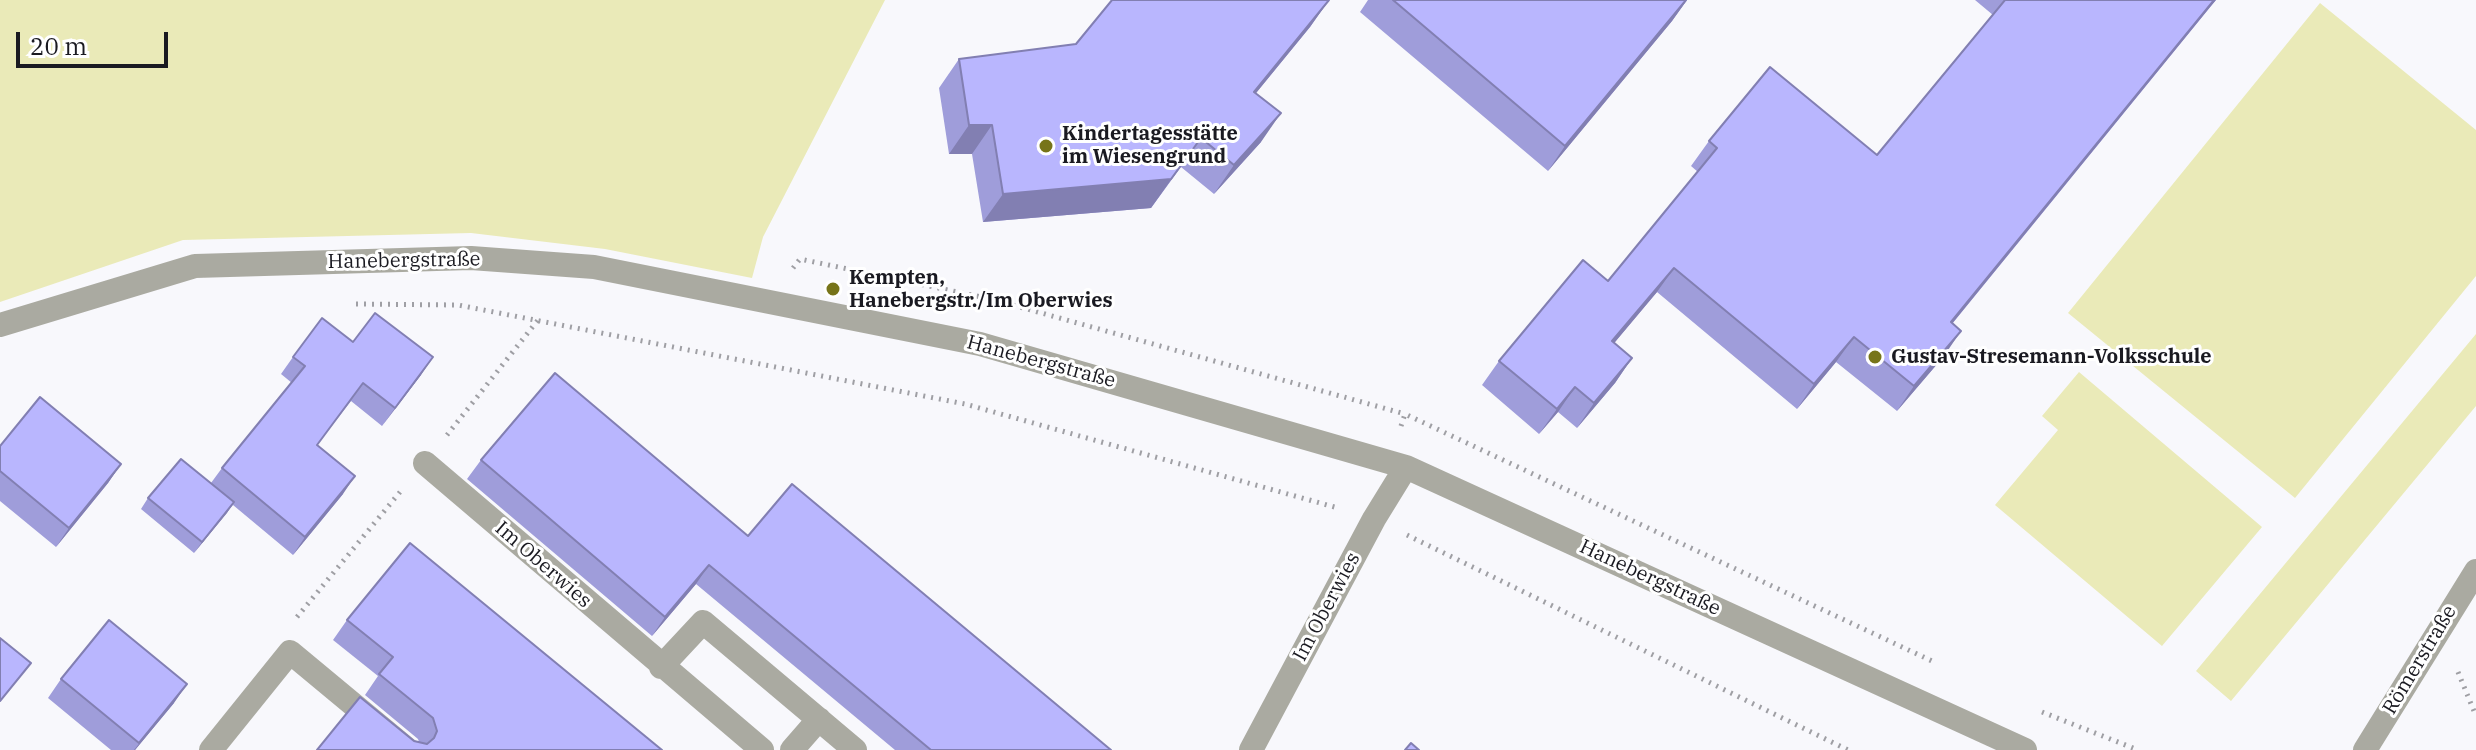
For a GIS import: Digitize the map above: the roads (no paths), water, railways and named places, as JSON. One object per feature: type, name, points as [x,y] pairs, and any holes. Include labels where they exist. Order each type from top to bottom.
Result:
[{"type":"street","name":"Hanebergstraße","points":[[0,325],[195,266],[471,258],[594,267],[980,344],[1397,464],[2025,750]]},
{"type":"street","name":"Im Oberwies","points":[[425,463],[762,750]]},
{"type":"street","name":"Im Oberwies","points":[[1251,750],[1374,519],[1397,464]]},
{"type":"street","name":"Römerstraße","points":[[2365,750],[2476,571]]},
{"type":"street","points":[[661,667],[703,622],[855,750]]},
{"type":"street","points":[[211,750],[290,652],[408,750]]},
{"type":"street","points":[[792,750],[819,719]]},
{"type":"place","name":"Kindertagesstätte im Wiesengrund","points":[[1046,146]]},
{"type":"place","name":"Kempten, Hanebergstr./Im Oberwies","points":[[833,289]]},
{"type":"place","name":"Gustav-Stresemann-Volksschule","points":[[1875,357]]}]
